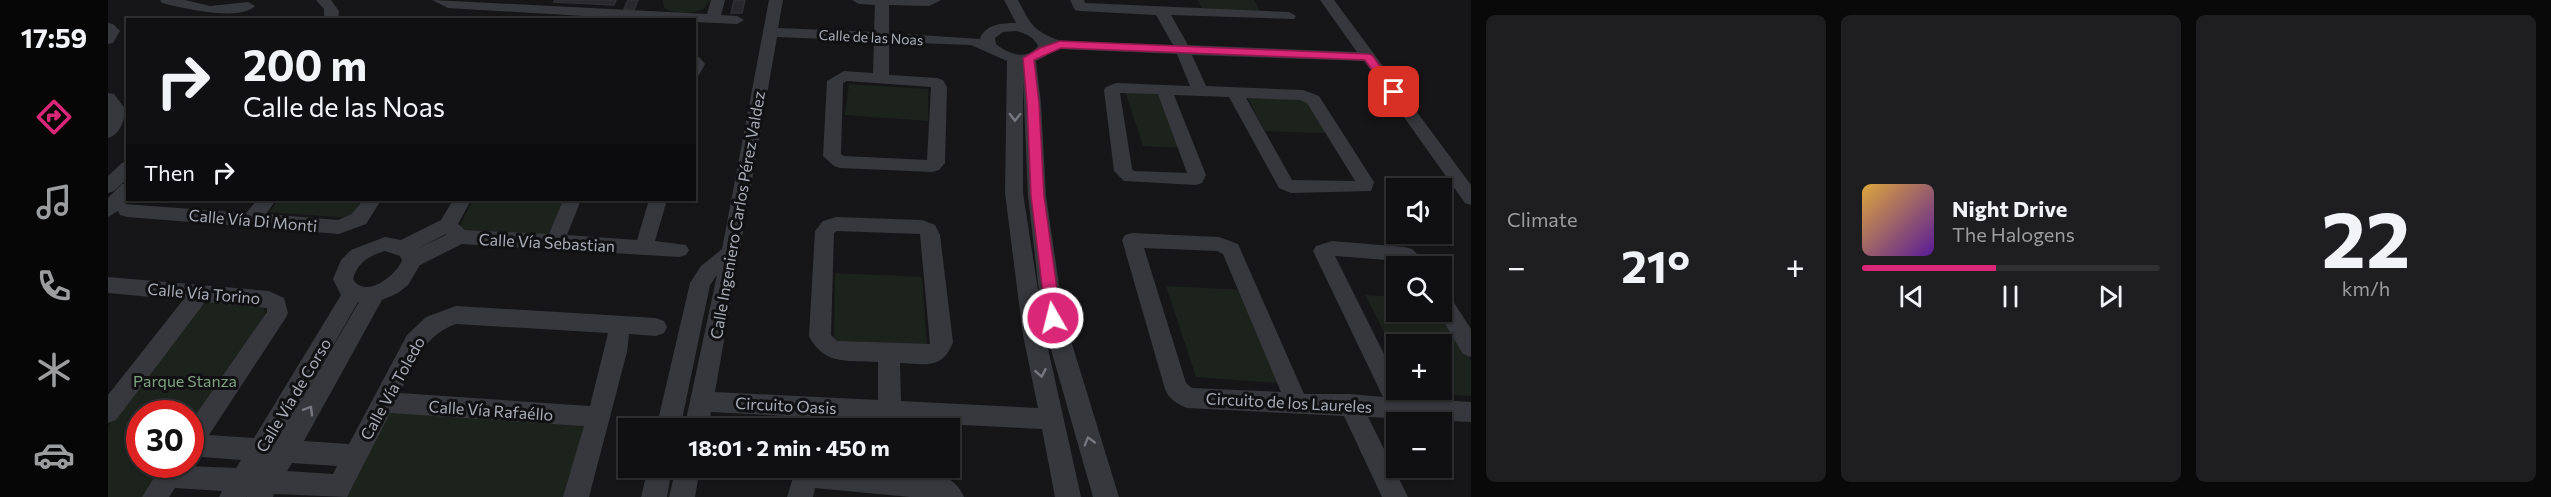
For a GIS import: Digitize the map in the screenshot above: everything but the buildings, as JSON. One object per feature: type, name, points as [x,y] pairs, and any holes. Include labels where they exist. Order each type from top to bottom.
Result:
[{"type":"street","points":[[167,0],[215,15],[253,4],[230,18]]},
{"type":"street","points":[[324,0],[331,7],[332,18]]},
{"type":"street","points":[[439,0],[448,4],[539,5],[647,15],[737,20]]},
{"type":"street","points":[[647,15],[652,0]]},
{"type":"street","points":[[713,19],[718,0]]},
{"type":"street","name":"Calle Ingeniero Carlos Pérez Valdez","points":[[698,418],[731,253],[776,0]]},
{"type":"street","points":[[859,0],[929,2],[934,0]]},
{"type":"street","points":[[998,0],[1004,11],[1005,27]]},
{"type":"street","points":[[1011,0],[1026,29],[1032,51],[1037,196],[1053,318],[1106,497]]},
{"type":"street","points":[[1077,0],[1080,7],[1128,4],[1160,9],[1190,5],[1289,16]]},
{"type":"street","points":[[1261,0],[1271,15]]},
{"type":"street","points":[[1327,0],[1471,198]]},
{"type":"street","points":[[881,78],[882,1]]},
{"type":"street","points":[[1160,9],[1183,50],[1200,91]]},
{"type":"street","points":[[108,27],[113,31],[108,39]]},
{"type":"street","points":[[988,41],[993,30],[1005,27],[1026,29]]},
{"type":"street","name":"Calle de las Noas","points":[[770,32],[988,41],[999,54],[1032,51]]},
{"type":"street","points":[[1032,51],[1060,45],[1368,57]]},
{"type":"street","points":[[1032,51],[1014,193],[1031,316],[1050,418],[1068,497]]},
{"type":"street","points":[[844,76],[881,78],[932,81],[939,87],[936,163],[933,166],[840,162],[832,156],[835,81],[844,76]]},
{"type":"street","points":[[1164,90],[1197,175],[1193,180],[1130,177],[1125,174],[1121,159],[1113,88],[1200,91],[1309,97],[1359,173],[1365,187],[1291,187],[1285,184],[1235,93]]},
{"type":"street","points":[[108,98],[116,105],[118,117],[108,132]]},
{"type":"street","points":[[108,187],[126,169]]},
{"type":"street","points":[[117,210],[126,193]]},
{"type":"street","points":[[251,220],[266,201]]},
{"type":"street","points":[[371,201],[359,219],[374,247]]},
{"type":"street","points":[[408,254],[454,231],[462,201]]},
{"type":"street","points":[[555,241],[572,201]]},
{"type":"street","points":[[644,247],[658,201]]},
{"type":"street","name":"Calle Vía Di Monti","points":[[117,210],[172,206],[251,220],[339,227],[359,219]]},
{"type":"street","points":[[836,224],[922,227],[928,230],[942,342],[939,350],[931,355],[889,353],[833,350],[820,336],[825,231],[830,226],[836,224]]},
{"type":"street","name":"Calle Vía Di Monti","points":[[339,227],[355,257]]},
{"type":"street","name":"Calle Vía Sebastian","points":[[454,231],[679,250]]},
{"type":"street","name":"Circuito de los Laureles","points":[[1296,402],[1232,249],[1219,244],[1135,239],[1131,243],[1176,390],[1180,395],[1187,398],[1350,404],[1471,412]]},
{"type":"street","points":[[395,245],[408,254],[407,275],[398,284],[364,293],[345,286],[343,279],[348,264],[355,257],[374,247],[395,245]]},
{"type":"street","points":[[1400,408],[1323,251],[1332,248],[1407,256]]},
{"type":"street","points":[[670,418],[700,284],[718,261],[731,253]]},
{"type":"street","name":"Calle Vía Torino","points":[[108,285],[269,299],[277,304],[278,309],[204,423]]},
{"type":"street","points":[[108,413],[201,292]]},
{"type":"street","name":"Calle Vía de Corso","points":[[250,489],[260,450],[364,293]]},
{"type":"street","name":"Calle Vía de Corso","points":[[250,489],[285,451],[364,293]]},
{"type":"street","name":"Calle Vía Toledo","points":[[337,491],[415,341],[433,323],[456,315],[656,327]]},
{"type":"street","points":[[1031,316],[1053,318]]},
{"type":"street","points":[[1452,317],[1471,348]]},
{"type":"street","points":[[576,497],[616,352],[620,325]]},
{"type":"street","points":[[889,353],[890,418]]},
{"type":"street","name":"Circuito Oasis","points":[[701,401],[870,418]]},
{"type":"street","name":"Calle Vía Rafaéllo","points":[[384,402],[598,417]]},
{"type":"street","points":[[1350,404],[1395,497]]},
{"type":"street","name":"Circuito Oasis","points":[[960,419],[1050,418]]},
{"type":"street","name":"Calle Vía Torino","points":[[204,445],[355,456]]},
{"type":"street","points":[[155,497],[168,478]]},
{"type":"street","points":[[204,478],[250,489],[337,491]]},
{"type":"street","points":[[654,497],[658,478]]},
{"type":"street","points":[[682,497],[686,478]]},
{"type":"street","points":[[800,497],[800,486],[808,478]]},
{"type":"street","points":[[903,478],[942,488],[951,497]]},
{"type":"green space","points":[[663,0],[710,0],[704,9],[684,13],[664,8]]},
{"type":"green space","points":[[1198,0],[1254,0],[1260,11],[1202,8]]},
{"type":"green space","points":[[849,84],[928,89],[928,121],[845,115]]},
{"type":"green space","points":[[1125,91],[1160,91],[1181,148],[1143,146]]},
{"type":"green space","points":[[1247,97],[1307,99],[1327,133],[1265,131]]},
{"type":"green space","points":[[278,201],[362,201],[350,218],[269,212]]},
{"type":"green space","points":[[472,201],[563,201],[549,235],[458,229]]},
{"type":"green space","points":[[835,273],[922,277],[927,347],[834,342]]},
{"type":"green space","points":[[1166,286],[1243,290],[1280,383],[1196,377]]},
{"type":"green space","points":[[1365,295],[1386,296],[1386,322],[1448,322],[1471,360],[1471,396],[1452,395],[1452,334],[1386,335]]},
{"type":"green space","name":"Parque Stanza","points":[[211,302],[264,308],[266,317],[204,413],[204,400],[128,400],[198,306]]},
{"type":"green space","name":"Parque Stanza","points":[[126,402],[126,478],[161,478],[149,497],[108,497],[108,426]]},
{"type":"green space","points":[[389,408],[585,422],[565,497],[347,497]]},
{"type":"route","points":[[1053,318],[1037,196],[1033,103],[1028,58],[1060,45],[1368,57],[1394,92]]}]
